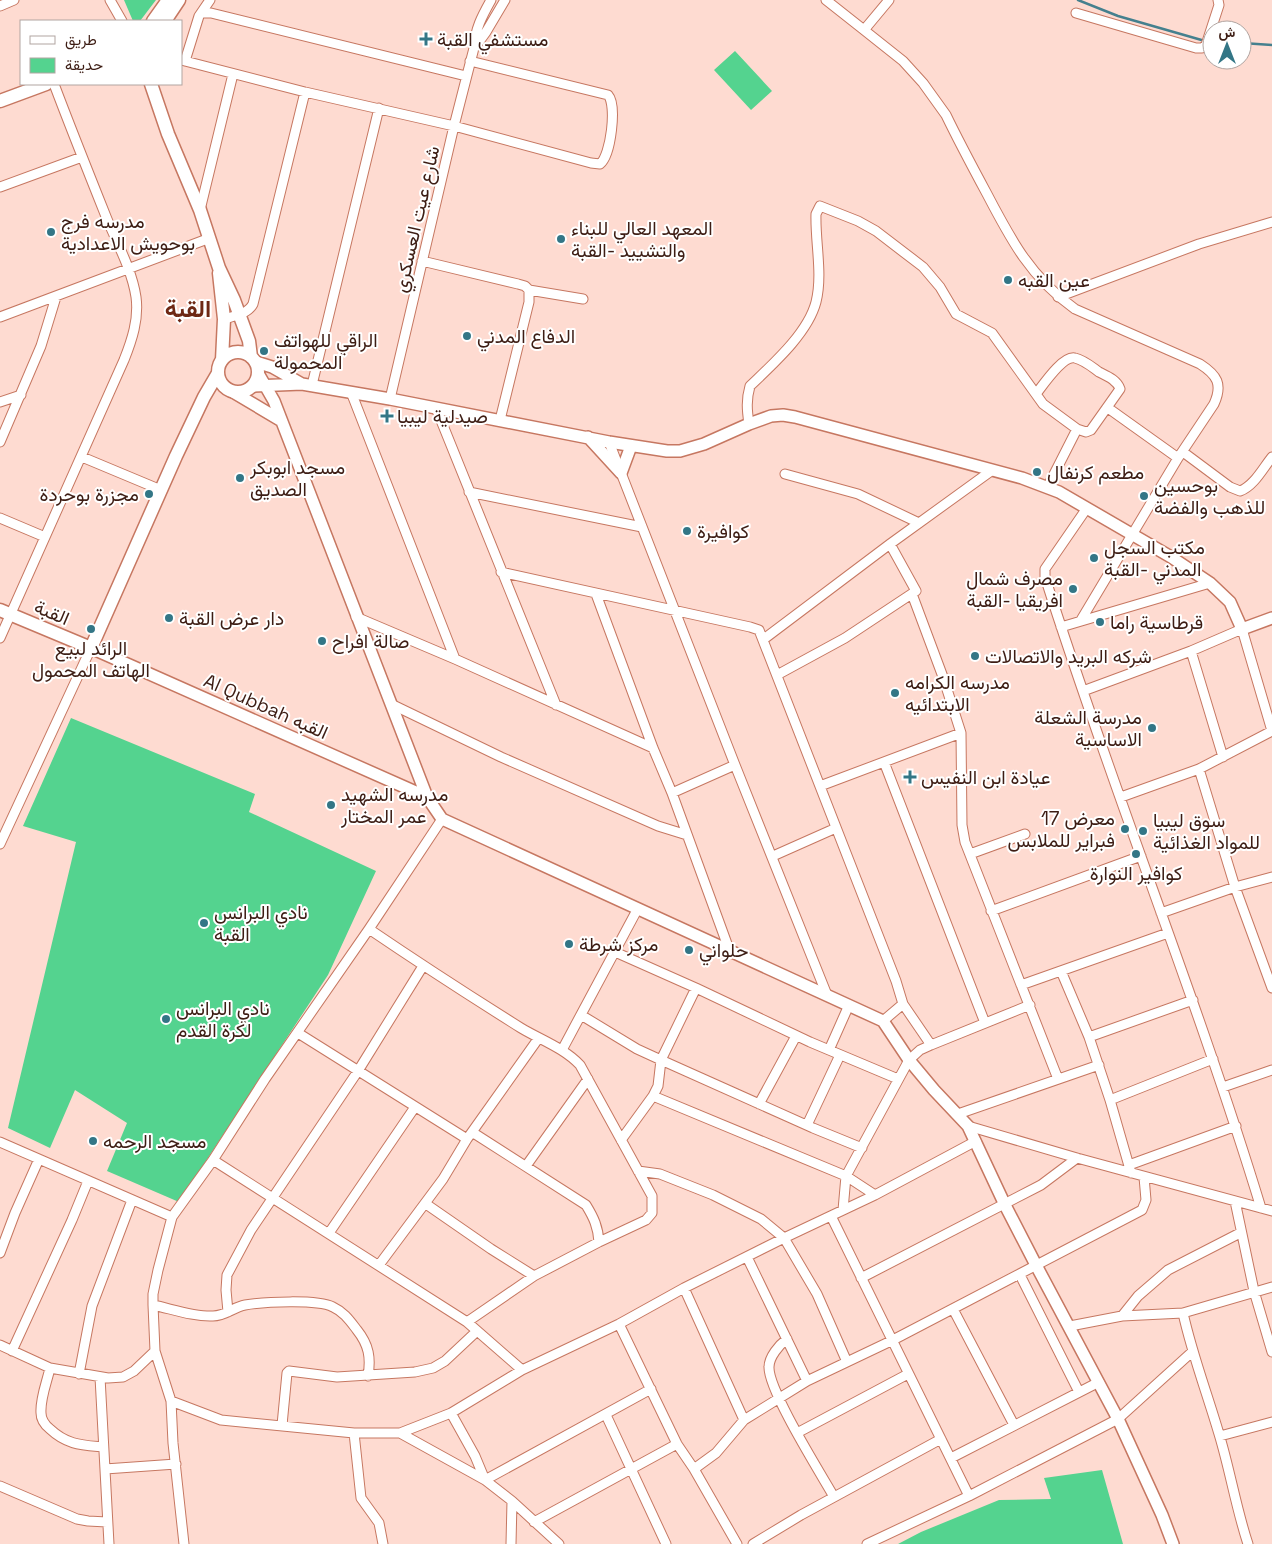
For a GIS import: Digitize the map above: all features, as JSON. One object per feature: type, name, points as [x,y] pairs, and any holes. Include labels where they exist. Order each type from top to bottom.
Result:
[{"type":"main road","points":[[154,20],[168,0]]},
{"type":"main road","points":[[166,20],[179,0]]},
{"type":"main road","points":[[0,102],[43,85]]},
{"type":"main road","points":[[150,85],[168,134],[200,210],[219,268],[234,300],[249,341],[255,364],[253,386],[247,391],[234,392],[222,385],[220,367],[224,319],[219,268]]},
{"type":"main road","points":[[90,648],[204,397],[220,367],[232,353],[246,354],[255,364]]},
{"type":"main road","name":"القبة","points":[[5,613],[90,648]]},
{"type":"street","points":[[0,6],[14,0]]},
{"type":"street","points":[[110,0],[121,20]]},
{"type":"street","points":[[210,0],[197,21],[183,60],[305,92],[454,126],[591,163],[600,164],[603,162],[610,143],[612,101],[608,95],[470,62]]},
{"type":"street","name":"شارع عيت العسكري","points":[[390,399],[474,48],[477,28],[491,0]]},
{"type":"street","name":"شارع عيت العسكري","points":[[474,48],[486,32],[504,0]]},
{"type":"street","points":[[826,0],[903,61],[935,98],[946,115],[1011,239],[1038,278],[1058,297],[1075,309],[1200,364],[1212,372],[1218,381],[1217,397],[1180,455],[1082,620]]},
{"type":"street","points":[[864,30],[889,0]]},
{"type":"street","points":[[1076,13],[1202,48],[1206,45],[1219,5],[1218,0]]},
{"type":"street","points":[[202,13],[220,15],[466,76]]},
{"type":"street","points":[[200,210],[233,74]]},
{"type":"street","points":[[0,638],[5,613],[45,538],[124,360],[133,335],[136,313],[136,297],[128,270],[54,85]]},
{"type":"street","points":[[224,319],[249,310],[254,304],[305,92]]},
{"type":"street","points":[[307,385],[379,108]]},
{"type":"street","points":[[0,187],[82,156]]},
{"type":"street","points":[[749,424],[746,408],[750,386],[797,337],[811,315],[816,302],[818,285],[816,214],[820,206],[858,221],[876,231],[923,268],[940,287],[956,314],[992,333],[1036,394],[1048,409],[1077,429],[1084,432],[1090,431],[1118,393],[1119,385],[1076,358],[1066,360],[1036,394]]},
{"type":"street","points":[[1058,297],[1199,244],[1272,222]]},
{"type":"street","points":[[0,317],[210,238]]},
{"type":"street","points":[[422,261],[518,284],[525,286],[529,290],[584,299]]},
{"type":"street","points":[[500,420],[529,302],[529,290]]},
{"type":"street","points":[[0,442],[41,346],[56,297]]},
{"type":"street","points":[[255,364],[272,367],[307,385]]},
{"type":"street","points":[[255,364],[280,420],[427,797],[442,819],[637,910],[883,1021],[909,1060],[968,1126],[1036,1266],[1070,1326],[1118,1419],[1162,1515],[1173,1544]]},
{"type":"street","points":[[253,386],[307,385],[390,399],[631,446],[680,451],[704,444],[770,416],[782,415],[1048,486],[1171,556],[1210,583],[1230,602],[1242,629],[1272,731],[1199,769],[1121,797]]},
{"type":"street","points":[[234,392],[280,420]]},
{"type":"street","points":[[351,392],[455,659]]},
{"type":"street","points":[[0,402],[21,396]]},
{"type":"street","points":[[436,408],[556,705]]},
{"type":"street","points":[[1108,408],[1230,488],[1240,491],[1246,489],[1272,457]]},
{"type":"street","points":[[1048,486],[1077,429]]},
{"type":"street","points":[[588,438],[620,473]]},
{"type":"street","points":[[609,442],[827,995]]},
{"type":"street","points":[[620,473],[631,446]]},
{"type":"street","points":[[82,457],[161,490]]},
{"type":"street","points":[[764,639],[991,471]]},
{"type":"street","points":[[785,474],[858,494],[919,523]]},
{"type":"street","points":[[469,492],[642,527]]},
{"type":"street","points":[[1088,508],[1045,572],[1083,691],[1223,1087],[1261,1208]]},
{"type":"street","points":[[0,518],[45,538]]},
{"type":"street","points":[[777,674],[845,638],[916,591],[890,544]]},
{"type":"street","points":[[501,572],[760,630],[896,981],[903,1004],[931,1045]]},
{"type":"street","points":[[1061,627],[1210,583]]},
{"type":"street","points":[[596,594],[730,952]]},
{"type":"street","points":[[912,594],[943,677],[961,733],[962,825],[970,854],[991,912],[1030,1005],[1058,1079]]},
{"type":"street","points":[[356,617],[455,659],[653,748]]},
{"type":"street","points":[[1083,691],[1191,651],[1272,618]]},
{"type":"street","points":[[0,844],[90,648]]},
{"type":"street","name":"Al Qubbah القبه","points":[[90,648],[427,797]]},
{"type":"street","points":[[1191,651],[1223,757]]},
{"type":"street","points":[[391,704],[510,761],[658,826],[687,835]]},
{"type":"street","points":[[820,786],[961,733]]},
{"type":"street","points":[[884,762],[985,1023]]},
{"type":"street","points":[[672,793],[735,765]]},
{"type":"street","points":[[1199,769],[1235,887],[1272,988]]},
{"type":"street","points":[[184,1544],[171,1400],[156,1351],[153,1305],[153,1294],[158,1270],[172,1217],[213,1160],[265,1079],[369,929],[442,819]]},
{"type":"street","points":[[773,856],[836,828]]},
{"type":"street","points":[[970,854],[1025,834]]},
{"type":"street","points":[[991,912],[1141,856]]},
{"type":"street","points":[[1161,913],[1235,887],[1272,877]]},
{"type":"street","points":[[562,1050],[637,910]]},
{"type":"street","points":[[369,929],[538,1039],[572,1056],[580,1064],[652,1196],[652,1213],[646,1220],[534,1276],[467,1322]]},
{"type":"street","points":[[1021,986],[1168,933]]},
{"type":"street","points":[[614,952],[696,988],[796,1036],[898,1080]]},
{"type":"street","points":[[228,1312],[227,1275],[250,1230],[358,1071],[424,966]]},
{"type":"street","points":[[1061,971],[1089,1037],[1130,1169]]},
{"type":"street","points":[[621,1140],[654,1096],[658,1086],[661,1060],[696,988]]},
{"type":"street","points":[[1089,1037],[1193,1000]]},
{"type":"street","points":[[883,1021],[903,1004]]},
{"type":"street","points":[[829,1050],[849,1005]]},
{"type":"street","points":[[843,1210],[846,1176],[909,1060],[920,1050],[931,1045],[1030,1005]]},
{"type":"street","points":[[581,1015],[661,1060],[862,1148]]},
{"type":"street","points":[[298,1033],[415,1107],[526,1166],[586,1205],[598,1229],[599,1242]]},
{"type":"street","points":[[759,1104],[796,1036]]},
{"type":"street","points":[[380,1265],[426,1204],[469,1135],[538,1039]]},
{"type":"street","points":[[807,1125],[840,1055]]},
{"type":"street","points":[[1110,1100],[1213,1059]]},
{"type":"street","points":[[958,1114],[1098,1065]]},
{"type":"street","points":[[1223,1087],[1272,1070]]},
{"type":"street","points":[[526,1166],[588,1079]]},
{"type":"street","points":[[654,1096],[846,1176],[875,1195]]},
{"type":"street","points":[[329,1233],[415,1107]]},
{"type":"street","points":[[968,1126],[1077,1158],[1130,1169],[1144,1177],[1272,1211]]},
{"type":"street","points":[[1130,1169],[1236,1126]]},
{"type":"street","points":[[171,1400],[221,1420],[354,1433],[400,1433],[451,1413],[522,1370],[619,1324],[684,1288],[784,1238],[875,1195],[976,1141]]},
{"type":"street","points":[[0,1142],[172,1217]]},
{"type":"street","points":[[861,1278],[1041,1185],[1077,1158]]},
{"type":"street","points":[[0,1253],[39,1159]]},
{"type":"street","points":[[213,1160],[467,1322],[522,1370]]},
{"type":"street","points":[[638,1171],[660,1174],[713,1195],[761,1219],[784,1238],[817,1294],[847,1362]]},
{"type":"street","points":[[694,1469],[716,1453],[744,1420],[807,1381],[954,1309],[1142,1210],[1146,1200],[1144,1177]]},
{"type":"street","points":[[12,1350],[88,1181]]},
{"type":"street","points":[[79,1374],[92,1306],[132,1200]]},
{"type":"street","points":[[1235,1201],[1240,1232],[1254,1291],[1272,1352]]},
{"type":"street","points":[[426,1204],[534,1276]]},
{"type":"street","points":[[831,1216],[969,1496]]},
{"type":"street","points":[[1122,1316],[1138,1296],[1168,1270],[1240,1232]]},
{"type":"street","points":[[747,1257],[807,1381]]},
{"type":"street","points":[[1020,1275],[1079,1392]]},
{"type":"street","points":[[1070,1326],[1122,1316],[1183,1313],[1272,1287]]},
{"type":"street","points":[[684,1288],[744,1420]]},
{"type":"street","points":[[153,1305],[211,1316],[254,1304],[304,1302],[332,1306],[346,1315],[368,1347],[370,1364],[368,1376]]},
{"type":"street","points":[[954,1309],[1014,1424]]},
{"type":"street","points":[[1183,1313],[1192,1352],[1220,1436],[1239,1516],[1248,1544]]},
{"type":"street","points":[[619,1324],[677,1444],[694,1469],[737,1544]]},
{"type":"street","points":[[282,1425],[286,1373],[297,1372],[337,1377],[415,1372],[433,1368],[445,1361],[477,1331]]},
{"type":"street","points":[[787,1339],[773,1356],[768,1370],[779,1398],[797,1433],[834,1497]]},
{"type":"street","points":[[0,1345],[50,1368],[100,1377],[123,1377],[134,1372],[156,1351]]},
{"type":"street","points":[[867,1544],[969,1496],[1118,1419],[1192,1352]]},
{"type":"street","points":[[50,1368],[42,1404],[41,1415],[44,1424],[70,1443],[103,1448]]},
{"type":"street","points":[[797,1433],[908,1374]]},
{"type":"street","points":[[100,1377],[109,1544]]},
{"type":"street","points":[[951,1458],[1099,1382]]},
{"type":"street","points":[[485,1480],[651,1389]]},
{"type":"street","points":[[451,1413],[485,1480]]},
{"type":"street","points":[[606,1415],[666,1544]]},
{"type":"street","points":[[1220,1436],[1272,1422]]},
{"type":"street","points":[[354,1433],[361,1498],[378,1523],[383,1544]]},
{"type":"street","points":[[400,1433],[485,1480],[512,1501],[559,1544]]},
{"type":"street","points":[[753,1544],[834,1497],[941,1439]]},
{"type":"street","points":[[534,1522],[677,1444]]},
{"type":"street","points":[[105,1469],[176,1464]]},
{"type":"street","points":[[0,1486],[77,1519],[107,1522]]},
{"type":"street","points":[[511,1544],[512,1501]]},
{"type":"green space","points":[[124,0],[156,0],[141,20],[133,20]]},
{"type":"green space","points":[[735,51],[772,91],[751,110],[714,70]]},
{"type":"green space","name":"نادي البرانس القبة","points":[[71,718],[255,794],[249,812],[376,871],[328,975],[179,1202],[107,1171],[127,1123],[75,1090],[50,1148],[8,1128],[76,842],[23,826]]},
{"type":"green space","points":[[1102,1470],[1123,1544],[898,1544],[921,1532],[999,1500],[1051,1499],[1044,1478]]},
{"type":"waterway","points":[[1078,0],[1118,16],[1202,40]]},
{"type":"waterway","points":[[1252,44],[1272,45]]},
{"type":"place","name":"مستشفي القبة","points":[[426,39]]},
{"type":"place","name":"مدرسه فرج بوحويش الاعدادية","points":[[51,232]]},
{"type":"place","name":"المعهد العالي للبناء والتشييد -القبة","points":[[561,239]]},
{"type":"place","name":"عين القبه","points":[[1008,280]]},
{"type":"place","name":"الدفاع المدني","points":[[467,336]]},
{"type":"place","name":"الراقي للهواتف المحمولة","points":[[264,351]]},
{"type":"place","name":"صيدلية ليبيا","points":[[387,416]]},
{"type":"place","name":"مطعم كرنفال","points":[[1037,472]]},
{"type":"place","name":"مسجد ابوبكر الصديق","points":[[240,478]]},
{"type":"place","name":"مجزرة بوحردة","points":[[149,494]]},
{"type":"place","name":"بوحسين للذهب والفضة","points":[[1144,496]]},
{"type":"place","name":"كوافيرة","points":[[687,531]]},
{"type":"place","name":"مكتب السجل المدني -القبة","points":[[1094,558]]},
{"type":"place","name":"مصرف شمال افريقيا -القبة","points":[[1073,589]]},
{"type":"place","name":"دار عرض القبة","points":[[169,618]]},
{"type":"place","name":"قرطاسية راما","points":[[1100,622]]},
{"type":"place","name":"الرائد لبيع الهاتف المحمول","points":[[91,629]]},
{"type":"place","name":"صالة افراح","points":[[322,641]]},
{"type":"place","name":"شركه البريد والاتصالات","points":[[975,656]]},
{"type":"place","name":"مدرسه الكرامه الابتدائيه","points":[[895,693]]},
{"type":"place","name":"مدرسة الشعلة الاساسية","points":[[1152,728]]},
{"type":"place","name":"عيادة ابن النفيس","points":[[910,777]]},
{"type":"place","name":"مدرسه الشهيد عمر المختار","points":[[331,805]]},
{"type":"place","name":"معرض 17 فبراير للملابس","points":[[1125,829]]},
{"type":"place","name":"سوق ليبيا للمواد الغذائية","points":[[1143,831]]},
{"type":"place","name":"كوافير النوارة","points":[[1136,854]]},
{"type":"place","name":"نادي البرانس القبة","points":[[204,923]]},
{"type":"place","name":"مركز شرطة","points":[[569,944]]},
{"type":"place","name":"حلواني","points":[[689,950]]},
{"type":"place","name":"نادي البرانس لكرة القدم","points":[[166,1019]]},
{"type":"place","name":"مسجد الرحمه","points":[[93,1141]]},
{"type":"district","name":"القبة","points":[[188,309]]}]
